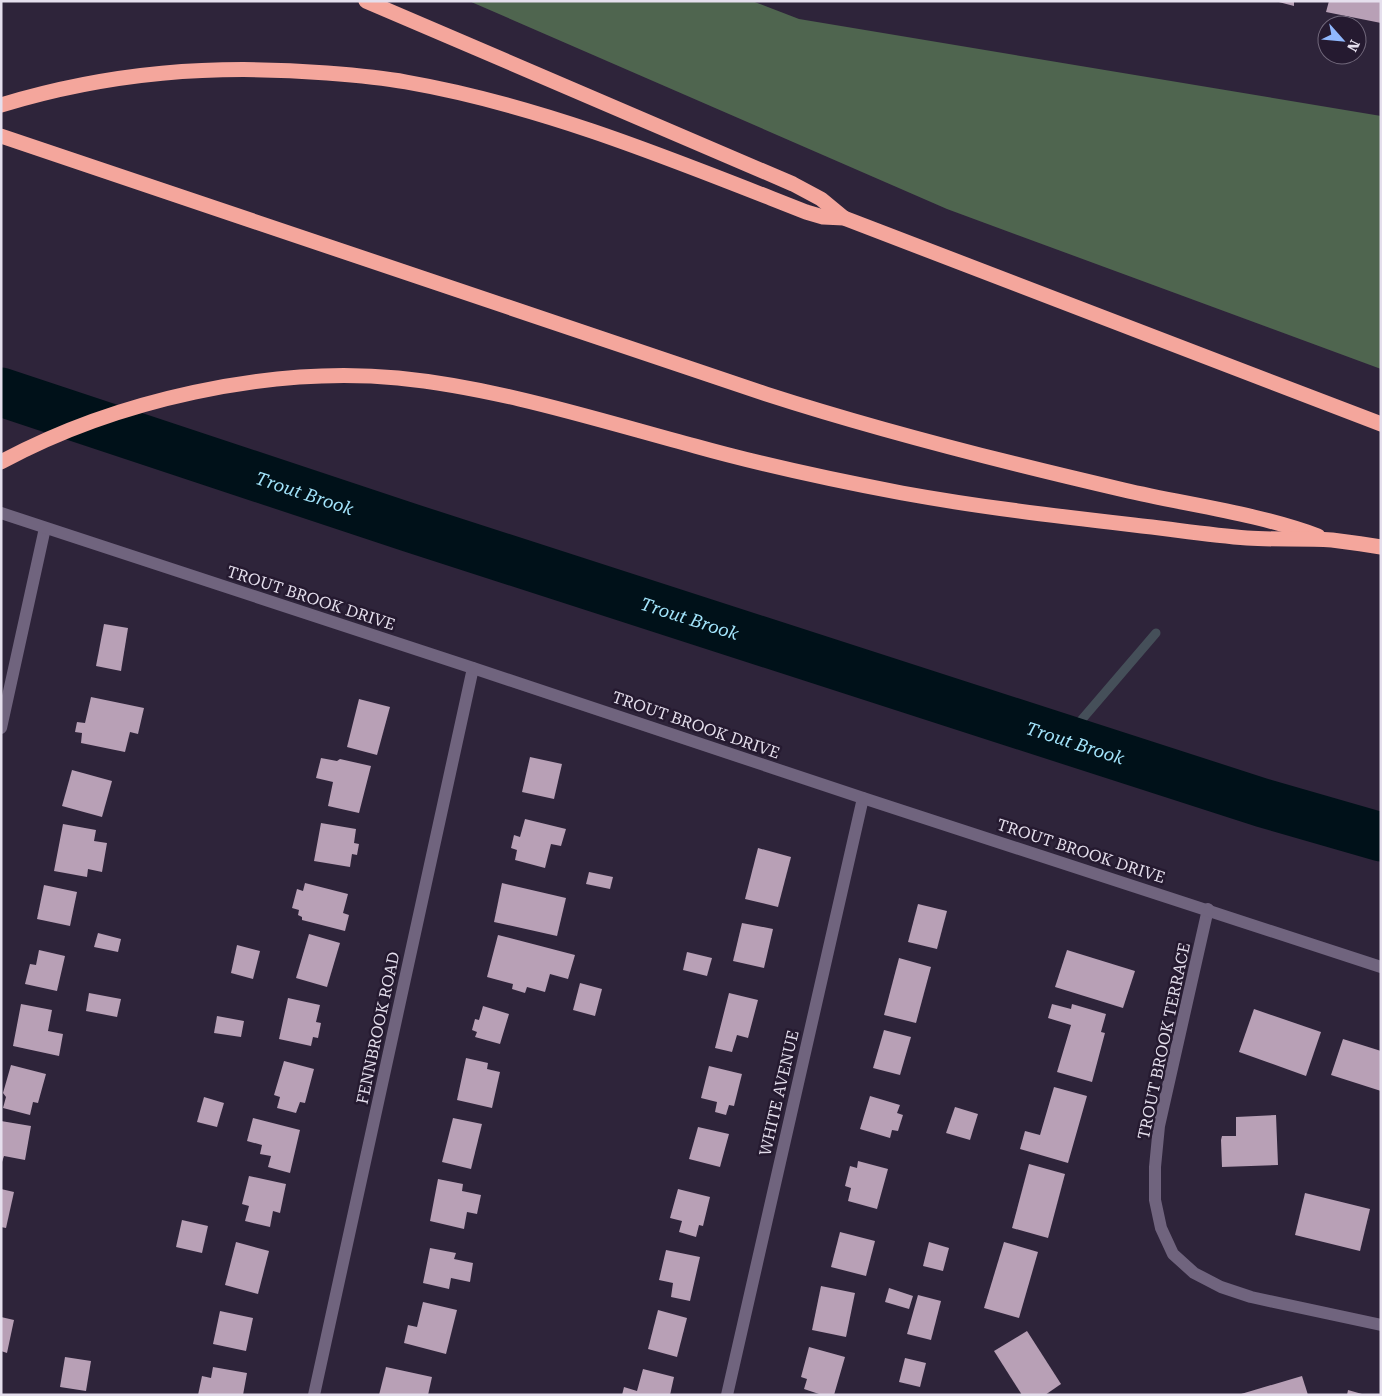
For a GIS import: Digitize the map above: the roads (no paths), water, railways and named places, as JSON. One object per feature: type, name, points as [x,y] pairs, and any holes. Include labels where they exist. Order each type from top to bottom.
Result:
[{"type":"highway","points":[[366,1],[793,184],[821,199],[844,218]]},
{"type":"highway","points":[[1,105],[100,81],[194,70],[298,71],[387,79],[446,90],[537,114],[650,152],[806,212],[844,218],[1381,424]]},
{"type":"highway","points":[[1,136],[766,394],[854,421],[1030,469],[1146,496],[1268,521],[1302,530],[1329,540]]},
{"type":"highway","points":[[1,462],[79,426],[187,395],[262,381],[355,376],[421,381],[500,396],[590,417],[750,460],[829,478],[962,504],[1246,538],[1329,540],[1381,547]]},
{"type":"street","name":"TROUT BROOK DRIVE","points":[[1,513],[1381,967]]},
{"type":"street","points":[[1,728],[44,528]]},
{"type":"street","name":"FENNBROOK ROAD","points":[[314,1395],[473,668]]},
{"type":"street","name":"WHITE AVENUE","points":[[727,1395],[863,798]]},
{"type":"street","name":"TROUT BROOK TERRACE","points":[[1208,909],[1159,1126],[1155,1167],[1155,1200],[1161,1228],[1173,1254],[1194,1274],[1221,1287],[1251,1297],[1381,1325]]},
{"type":"waterway","name":"Trout Brook","points":[[1,392],[411,528],[1263,803],[1381,837]]},
{"type":"waterway","points":[[1066,738],[1156,633]]}]
